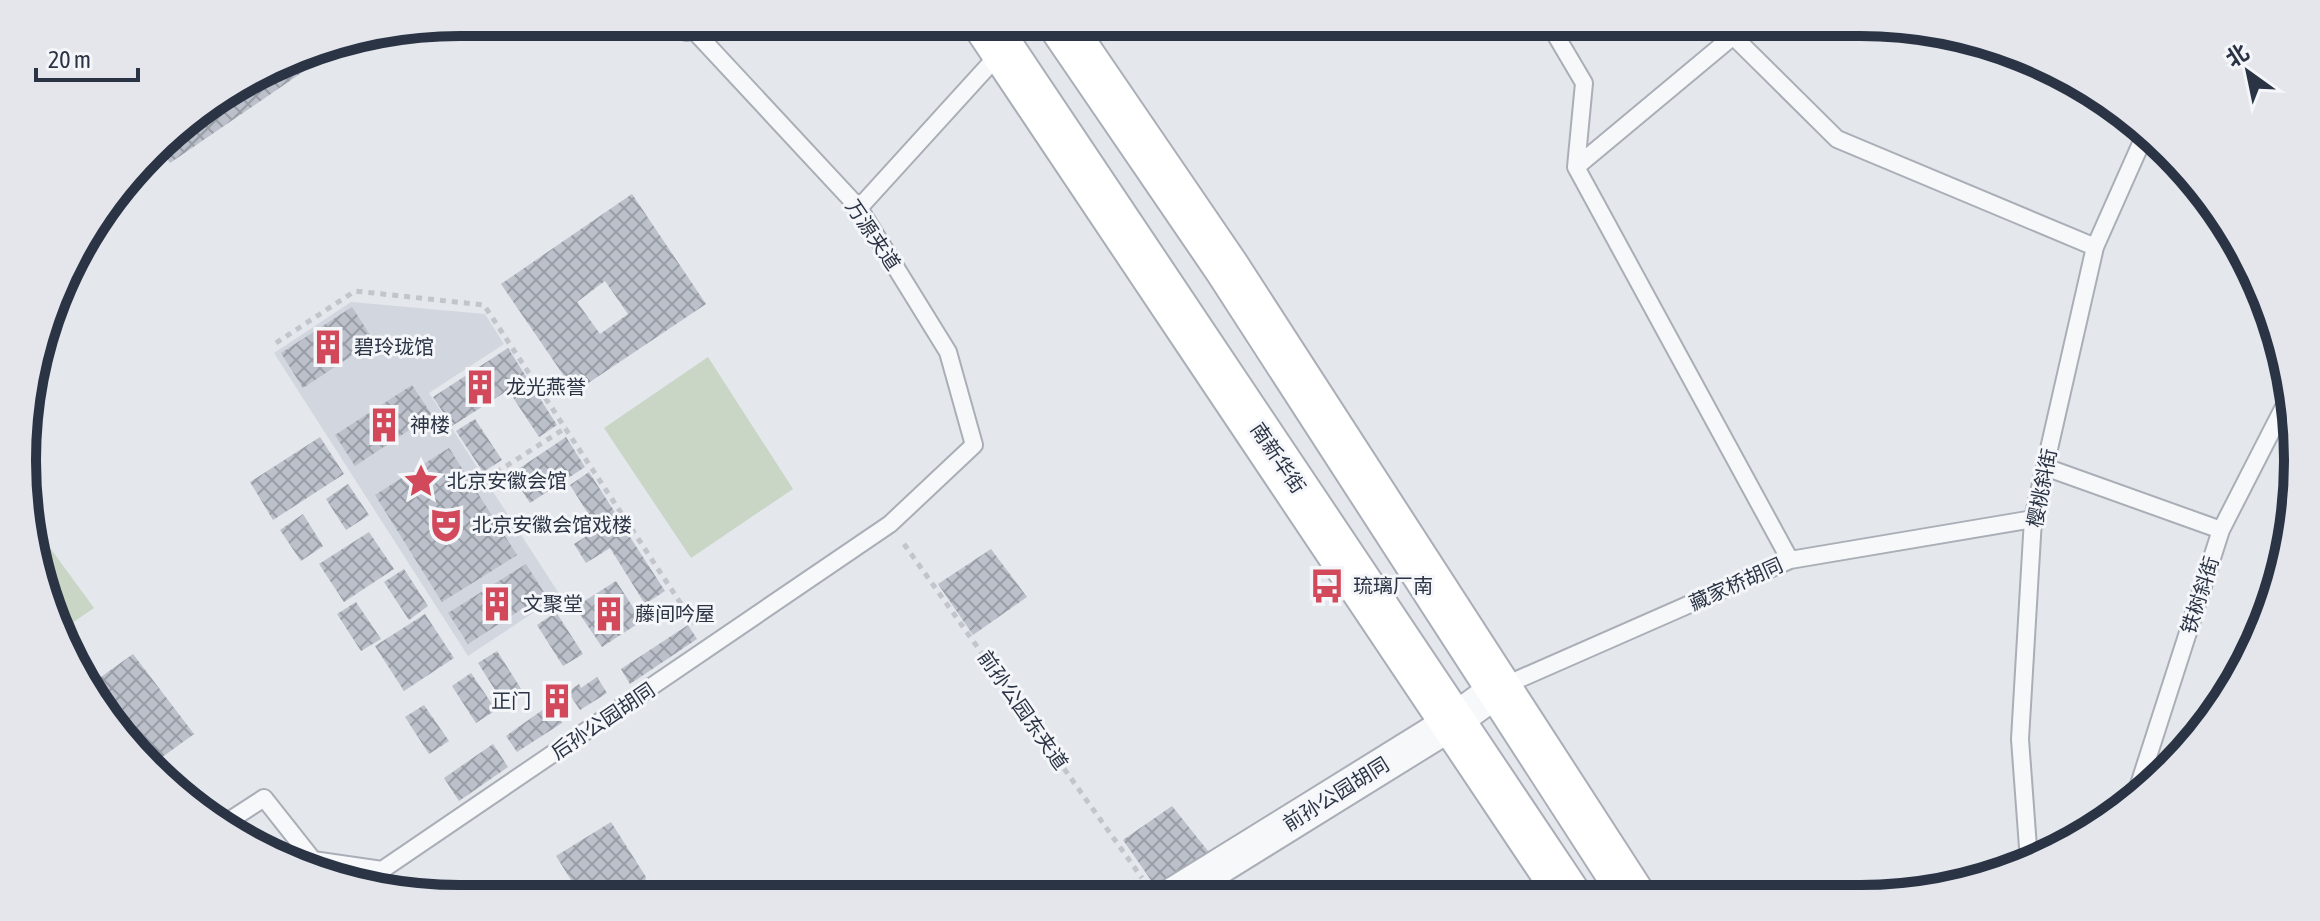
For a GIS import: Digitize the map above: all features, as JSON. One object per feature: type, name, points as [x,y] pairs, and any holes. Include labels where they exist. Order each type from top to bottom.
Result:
[{"type":"main road","name":"南新华街","points":[[994,36],[1562,885]]},
{"type":"main road","points":[[1069,36],[1227,268],[1626,885]]},
{"type":"street","name":"前孙公园胡同","points":[[1167,885],[1454,721],[1499,688]]},
{"type":"lane","name":"万源夹道","points":[[700,36],[859,208],[948,352],[974,445]]},
{"type":"lane","points":[[859,208],[994,36]]},
{"type":"lane","points":[[1556,36],[1584,83],[1576,167],[1790,560]]},
{"type":"lane","points":[[1576,167],[1733,36],[1837,139],[2095,247]]},
{"type":"lane","name":"樱桃斜街","points":[[2028,850],[2020,739],[2033,519],[2095,247],[2141,143]]},
{"type":"lane","name":"铁树斜街","points":[[2141,778],[2221,530],[2281,413]]},
{"type":"lane","name":"后孙公园胡同","points":[[322,861],[382,870],[890,524],[974,445]]},
{"type":"lane","points":[[2045,467],[2221,530]]},
{"type":"lane","name":"藏家桥胡同","points":[[1499,688],[1790,560],[2033,519]]},
{"type":"lane","name":"后孙公园胡同","points":[[233,818],[264,798],[311,858]]},
{"type":"path","points":[[276,343],[355,291],[484,305],[710,648]]},
{"type":"path","points":[[486,479],[567,427]]},
{"type":"path","name":"前孙公园东夹道","points":[[890,524],[1154,885]]},
{"type":"shaded area","name":"北京安徽会馆","points":[[351,302],[485,314],[504,344],[429,393],[560,595],[468,656],[274,353]]},
{"type":"green space","points":[[708,357],[793,489],[691,558],[604,428]]},
{"type":"green space","points":[[43,539],[94,608],[69,625],[50,570]]},
{"type":"building","points":[[308,64],[310,67],[170,163],[165,156],[202,124],[248,93]]},
{"type":"building","points":[[632,194],[706,304],[575,392],[501,284]],"holes":[[[605,281],[628,314],[600,334],[577,302]]]},
{"type":"building","name":"碧玲珑馆","points":[[352,307],[374,341],[303,388],[281,353]]},
{"type":"building","name":"龙光燕誉","points":[[508,348],[527,378],[452,426],[433,397]]},
{"type":"building","points":[[530,383],[557,425],[539,437],[512,396]]},
{"type":"building","name":"神楼","points":[[412,385],[432,415],[355,466],[335,435]]},
{"type":"building","points":[[475,419],[502,460],[483,472],[456,431]]},
{"type":"building","points":[[320,437],[344,474],[273,520],[250,482]]},
{"type":"building","points":[[566,437],[585,467],[530,503],[511,474]]},
{"type":"building","name":"北京安徽会馆戏楼","points":[[449,448],[517,555],[442,602],[375,495]]},
{"type":"building","points":[[589,472],[616,514],[596,526],[570,485]]},
{"type":"building","points":[[348,484],[369,515],[346,530],[326,499]]},
{"type":"building","points":[[303,514],[323,546],[301,561],[280,530]]},
{"type":"building","points":[[617,517],[665,591],[645,604],[610,548],[586,563],[574,544]]},
{"type":"building","points":[[369,532],[394,569],[344,602],[319,564]]},
{"type":"building","points":[[991,549],[1027,597],[973,635],[938,584]]},
{"type":"building","name":"文聚堂","points":[[526,564],[545,594],[468,644],[448,613]]},
{"type":"building","points":[[404,569],[428,606],[409,620],[384,582]]},
{"type":"building","name":"藤间吟屋","points":[[616,581],[642,621],[602,647],[575,607]]},
{"type":"building","points":[[356,602],[381,639],[361,651],[337,614]]},
{"type":"building","points":[[556,612],[583,654],[563,666],[537,625]]},
{"type":"building","points":[[425,614],[454,658],[404,691],[375,646]]},
{"type":"building","points":[[688,625],[697,639],[630,684],[621,669]]},
{"type":"building","points":[[497,651],[523,692],[504,704],[478,663]]},
{"type":"building","points":[[133,654],[194,734],[159,760],[124,719],[97,680]]},
{"type":"building","points":[[471,673],[496,710],[476,723],[452,686]]},
{"type":"building","points":[[597,677],[607,693],[580,710],[570,695],[552,707],[562,723],[517,752],[506,736],[579,684],[581,688]]},
{"type":"building","points":[[424,705],[449,741],[429,754],[405,717]]},
{"type":"building","points":[[493,744],[508,767],[459,801],[444,778]]},
{"type":"building","points":[[1172,806],[1212,856],[1171,885],[1154,885],[1123,840]]},
{"type":"building","points":[[611,822],[646,877],[644,885],[574,885],[556,856]]},
{"type":"place","name":"碧玲珑馆","points":[[328,347]]},
{"type":"place","name":"龙光燕誉","points":[[480,387]]},
{"type":"place","name":"神楼","points":[[384,425]]},
{"type":"place","name":"北京安徽会馆","points":[[421,481]]},
{"type":"place","name":"北京安徽会馆戏楼","points":[[446,525]]},
{"type":"place","name":"琉璃厂南","points":[[1327,586]]},
{"type":"place","name":"文聚堂","points":[[497,604]]},
{"type":"place","name":"藤间吟屋","points":[[609,614]]},
{"type":"place","name":"正门","points":[[557,701]]}]
